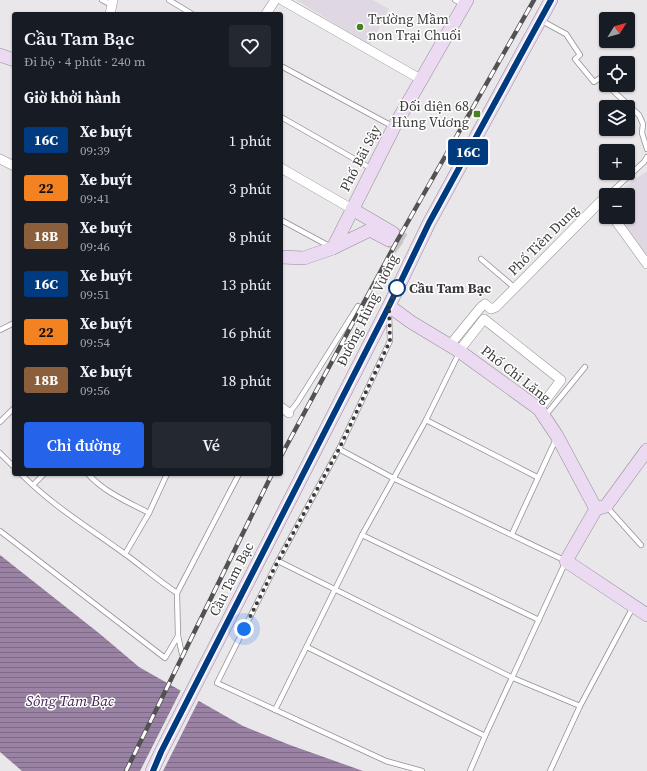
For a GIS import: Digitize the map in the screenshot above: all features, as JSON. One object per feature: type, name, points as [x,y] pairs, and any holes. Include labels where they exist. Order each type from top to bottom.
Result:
[{"type":"street","points":[[267,12],[275,0]]},
{"type":"street","points":[[282,0],[422,80]]},
{"type":"street","name":"Đường Hùng Vương","points":[[338,403],[389,306],[409,248],[551,0]]},
{"type":"street","points":[[110,12],[112,2]]},
{"type":"street","name":"Phố Bãi Sậy","points":[[332,248],[394,127],[422,80],[462,2]]},
{"type":"street","points":[[0,55],[12,59]]},
{"type":"street","points":[[0,159],[12,165]]},
{"type":"street","points":[[283,169],[352,208],[390,236],[370,230],[332,248],[304,258],[283,257]]},
{"type":"street","name":"Phố Tiên Dung","points":[[455,348],[484,304],[491,309],[496,308],[599,206]]},
{"type":"street","points":[[618,224],[647,264]]},
{"type":"street","name":"Phố Chi Lăng","points":[[389,306],[411,322],[455,348],[542,413],[601,507]]},
{"type":"street","points":[[455,348],[484,319],[561,380],[542,413]]},
{"type":"street","name":"Cầu Tam Bạc","points":[[152,771],[338,403]]},
{"type":"street","points":[[647,450],[601,507],[566,561],[647,614]]},
{"type":"lane","points":[[102,0],[112,2]]},
{"type":"lane","points":[[168,0],[189,12]]},
{"type":"lane","points":[[540,20],[566,34],[580,54],[575,59],[581,68],[594,82],[599,79]]},
{"type":"lane","points":[[283,67],[394,127]]},
{"type":"lane","points":[[615,92],[639,115],[643,124],[642,133],[647,149]]},
{"type":"lane","points":[[283,118],[372,169]]},
{"type":"lane","points":[[617,188],[644,162],[647,157]]},
{"type":"lane","points":[[283,221],[332,248]]},
{"type":"lane","points":[[481,259],[515,288]]},
{"type":"lane","points":[[285,410],[297,403],[358,306]]},
{"type":"lane","points":[[389,306],[390,341],[339,449],[278,561],[216,683],[386,761],[422,771]]},
{"type":"lane","points":[[0,330],[12,323]]},
{"type":"lane","points":[[275,710],[362,535],[426,420],[455,348]]},
{"type":"lane","points":[[542,413],[585,367]]},
{"type":"lane","points":[[0,422],[12,410]]},
{"type":"lane","points":[[426,420],[537,477]]},
{"type":"lane","points":[[512,534],[557,436]]},
{"type":"lane","points":[[339,449],[393,478],[566,561],[470,771]]},
{"type":"lane","points":[[0,452],[12,465]]},
{"type":"lane","points":[[23,476],[71,517],[125,554],[177,593]]},
{"type":"lane","points":[[32,485],[42,476]]},
{"type":"lane","points":[[90,476],[95,482],[149,514]]},
{"type":"lane","points":[[125,554],[149,514],[166,476]]},
{"type":"lane","points":[[182,654],[178,636],[177,593],[238,476]]},
{"type":"lane","points":[[601,507],[641,545]]},
{"type":"lane","points":[[0,531],[165,658],[178,636]]},
{"type":"lane","points":[[362,535],[539,620]]},
{"type":"lane","points":[[278,561],[513,678],[580,706]]},
{"type":"lane","points":[[550,771],[580,706],[633,605]]},
{"type":"lane","points":[[307,647],[485,736]]},
{"type":"shaded area","name":"Trường Mầm non Trại Chuối","points":[[296,0],[373,0],[389,9],[370,45]]},
{"type":"shaded area","points":[[647,171],[647,258],[624,224],[635,224],[635,188],[623,188]]},
{"type":"water","name":"Sông Tam Bạc","points":[[0,555],[100,634],[139,667],[243,726],[290,745],[363,771],[22,771],[0,752]]},
{"type":"pier","points":[[181,690],[199,700],[163,771],[140,771]]},
{"type":"tunnel","points":[[393,233],[406,241]]},
{"type":"tunnel","points":[[389,240],[401,249]]},
{"type":"railway","points":[[283,452],[397,241],[534,0]]},
{"type":"railway","points":[[126,771],[271,476]]},
{"type":"bus line","name":"16C","points":[[153,771],[161,752],[338,403],[389,306],[429,223],[551,0]]},
{"type":"place","name":"Trường Mầm non Trại Chuối","points":[[360,27]]},
{"type":"place","name":"Đối diện 68 Hùng Vương","points":[[477,114]]},
{"type":"place","name":"Cầu Tam Bạc","points":[[397,288]]},
{"type":"route","points":[[244,629],[278,561],[339,449],[390,341],[389,306],[397,288]]}]
